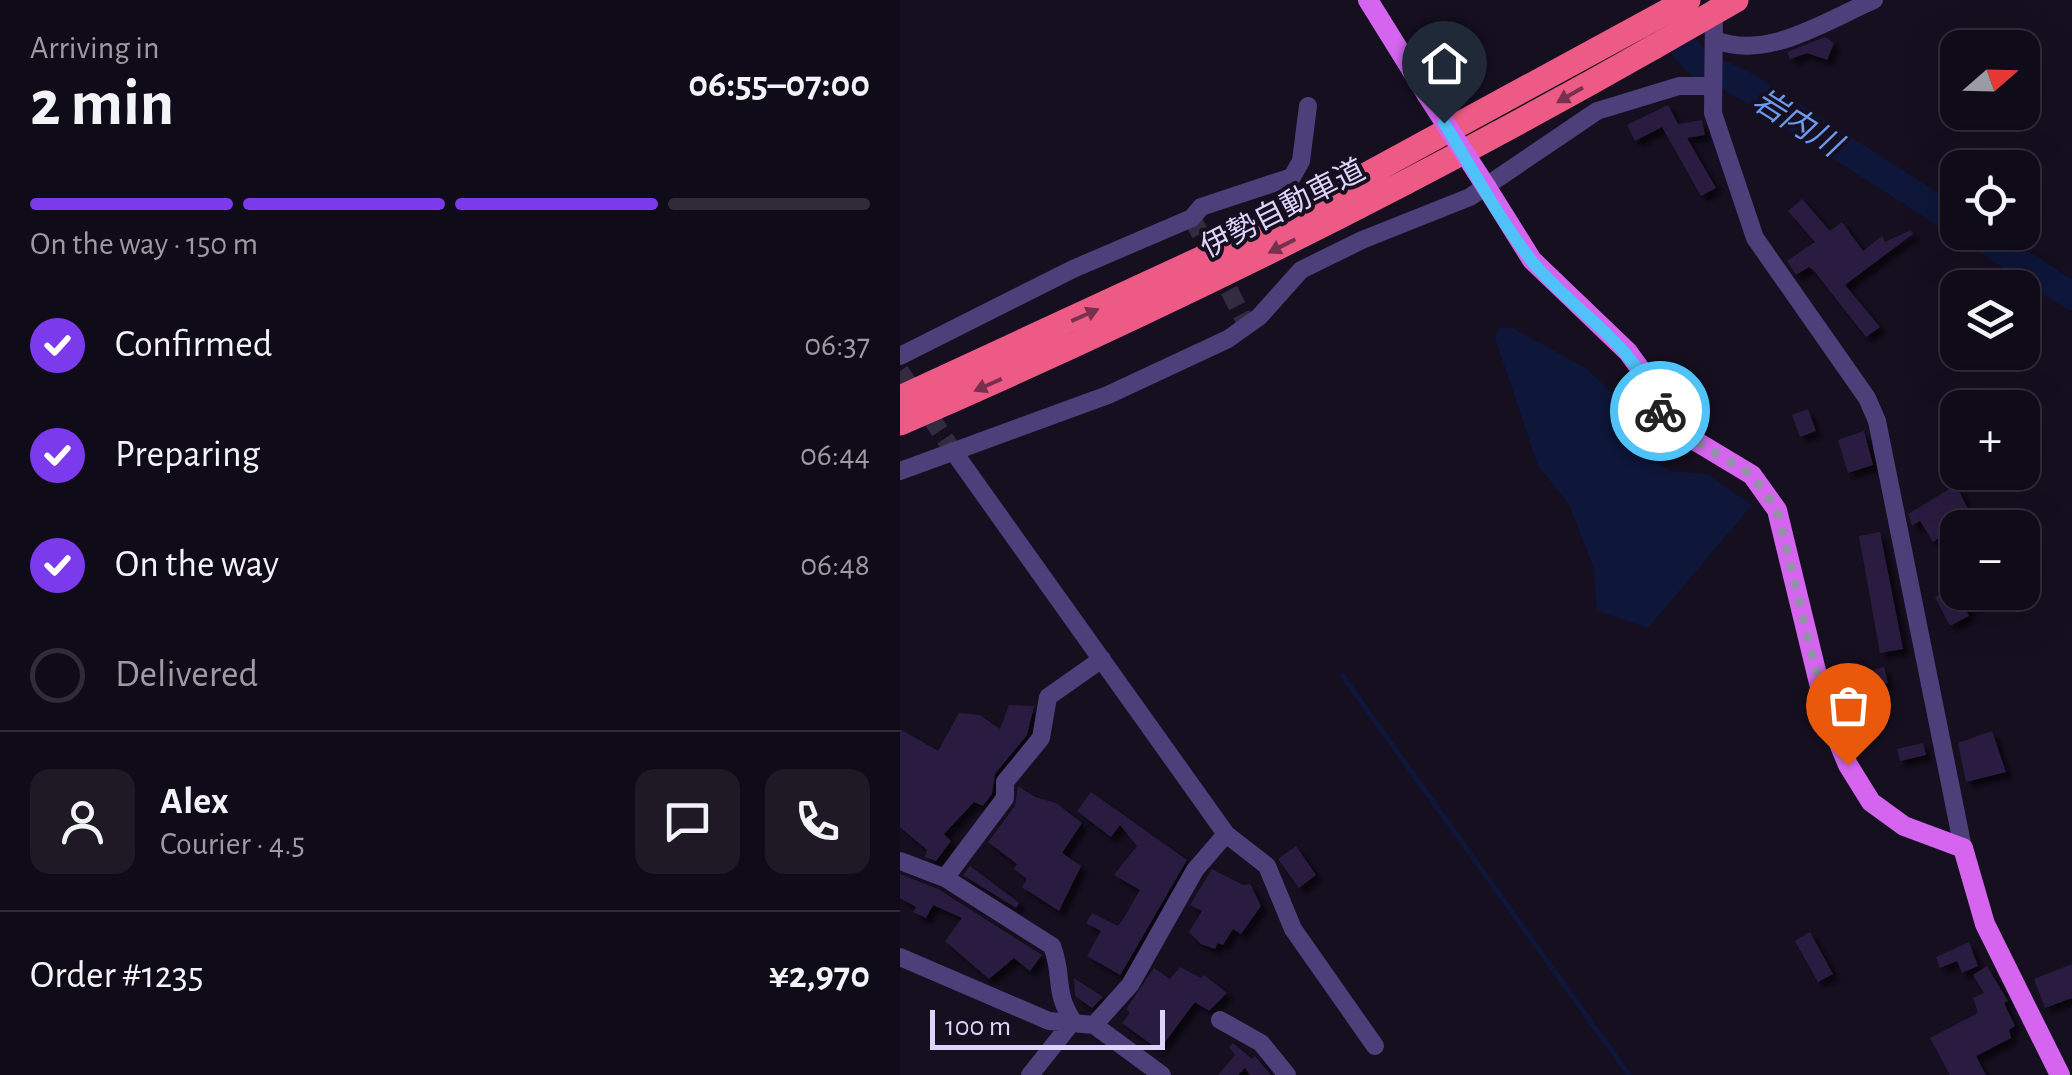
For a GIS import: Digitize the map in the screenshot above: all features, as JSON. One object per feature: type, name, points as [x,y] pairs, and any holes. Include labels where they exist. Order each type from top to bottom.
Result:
[{"type":"highway","name":"伊勢自動車道","points":[[900,423],[1266,254],[1648,37],[1688,0]]},
{"type":"highway","name":"伊勢自動車道","points":[[900,398],[1274,225],[1648,37],[1736,0]]},
{"type":"main road","points":[[1368,0],[1532,260],[1628,352],[1646,377],[1664,422],[1752,475],[1777,510],[1826,712],[1848,765],[1871,802],[1904,826],[1963,848],[1986,924],[2060,1075]]},
{"type":"street","points":[[1714,0],[1713,113],[1755,238],[1868,398],[1877,421],[1963,848]]},
{"type":"street","points":[[1716,40],[1735,48],[1770,44],[1874,0]]},
{"type":"street","points":[[900,471],[1108,396],[1228,338],[1259,317],[1301,270],[1487,188],[1597,111],[1679,86],[1712,86]]},
{"type":"street","points":[[900,356],[1073,269],[1192,218],[1201,207],[1292,178],[1301,161],[1308,106]]},
{"type":"street","points":[[952,450],[1226,834],[1266,866],[1293,928],[1375,1046]]},
{"type":"street","points":[[945,878],[1006,798],[1005,782],[1041,738],[1048,697],[1102,659]]},
{"type":"street","points":[[1094,1024],[1130,985],[1195,870],[1226,834]]},
{"type":"street","points":[[900,860],[945,878],[1052,946],[1058,962],[1059,1000],[1073,1021]]},
{"type":"street","points":[[900,956],[1049,1020],[1094,1024],[1162,1075]]},
{"type":"street","points":[[1220,1020],[1261,1043],[1287,1075]]},
{"type":"street","points":[[1030,1075],[1073,1021]]},
{"type":"water","points":[[1500,327],[1513,328],[1587,369],[1633,412],[1652,458],[1661,466],[1671,471],[1707,474],[1752,505],[1648,628],[1597,611],[1593,566],[1569,504],[1538,466],[1495,338]]},
{"type":"building","points":[[1825,37],[1834,43],[1827,60],[1807,53],[1790,59],[1787,52]]},
{"type":"building","points":[[1668,105],[1678,124],[1702,120],[1705,135],[1687,138],[1716,188],[1701,196],[1662,127],[1635,141],[1627,125]]},
{"type":"building","points":[[1802,199],[1830,231],[1842,222],[1863,251],[1882,236],[1885,242],[1911,230],[1913,234],[1845,285],[1880,327],[1866,337],[1815,272],[1809,267],[1796,275],[1787,261],[1815,242],[1788,211]]},
{"type":"building","points":[[1808,409],[1816,431],[1800,437],[1792,415]]},
{"type":"building","points":[[1864,431],[1873,465],[1848,473],[1838,440]]},
{"type":"building","points":[[1948,490],[1958,490],[1968,510],[1940,510],[1940,537],[1933,542],[1920,521],[1912,526],[1908,514]]},
{"type":"building","points":[[1880,532],[1903,649],[1880,653],[1859,536]]},
{"type":"building","points":[[1942,610],[1966,610],[1969,616],[1950,626]]},
{"type":"building","points":[[1884,667],[1888,683],[1844,695],[1840,679]]},
{"type":"building","points":[[1009,705],[1034,706],[1027,735],[995,774],[992,794],[983,806],[974,802],[944,834],[951,841],[936,861],[925,857],[927,850],[900,827],[900,729],[938,751],[959,713],[980,715],[1000,729]]},
{"type":"building","points":[[1992,731],[2006,772],[1966,782],[1958,743]]},
{"type":"building","points":[[1923,743],[1926,755],[1900,761],[1897,749]]},
{"type":"building","points":[[1018,786],[1035,797],[1056,803],[1082,823],[1062,853],[1081,866],[1059,911],[1022,887],[1027,879],[1014,869],[1017,864],[988,842],[1015,806]]},
{"type":"building","points":[[1091,792],[1187,860],[1118,979],[1120,975],[1087,956],[1101,931],[1086,923],[1092,913],[1118,926],[1125,916],[1140,890],[1114,875],[1137,846],[1120,825],[1111,837],[1077,811]]},
{"type":"building","points":[[1296,846],[1316,875],[1299,888],[1278,859]]},
{"type":"building","points":[[970,866],[1019,903],[1016,908],[963,875]]},
{"type":"building","points":[[1212,869],[1243,885],[1250,884],[1261,906],[1241,934],[1233,929],[1223,945],[1218,943],[1215,949],[1201,944],[1189,932],[1202,911],[1190,905]]},
{"type":"building","points":[[900,874],[938,889],[1042,955],[1030,971],[1014,958],[989,979],[945,941],[962,918],[933,905],[926,918],[913,912],[916,907],[900,898]]},
{"type":"building","points":[[1810,932],[1833,974],[1818,982],[1795,941]]},
{"type":"building","points":[[1969,942],[1978,966],[1962,973],[1957,961],[1940,968],[1936,957]]},
{"type":"building","points":[[2072,964],[2072,998],[2045,1008],[2034,979]]},
{"type":"building","points":[[1987,966],[2008,1001],[2004,1003],[2015,1026],[2009,1030],[2011,1038],[1976,1056],[1986,1075],[1950,1075],[1930,1038],[1978,1013],[1973,998],[1984,993],[1973,975]]},
{"type":"building","points":[[1180,967],[1201,978],[1204,975],[1227,993],[1209,1011],[1195,1002],[1159,1050],[1122,1023],[1130,1013],[1126,1009],[1154,968],[1170,979]]},
{"type":"building","points":[[1074,978],[1103,997],[1092,1008],[1075,996]]},
{"type":"building","points":[[1233,1043],[1252,1059],[1255,1056],[1271,1075],[1250,1075],[1245,1068],[1238,1075],[1218,1075],[1235,1055],[1229,1047]]},
{"type":"waterway","name":"岩内川","points":[[1668,11],[1685,49],[1699,63],[1744,85],[1940,210]]},
{"type":"waterway","name":"岩内川","points":[[2002,250],[2072,296]]},
{"type":"waterway","points":[[1342,675],[1629,1075]]},
{"type":"tunnel","points":[[1192,218],[1246,323]]},
{"type":"tunnel","points":[[900,371],[953,451]]},
{"type":"way so far","points":[[1660,411],[1664,422],[1752,475],[1777,510],[1794,566],[1826,712],[1848,765]]},
{"type":"route","points":[[1444,123],[1532,260],[1628,352],[1646,377],[1660,411]]}]
